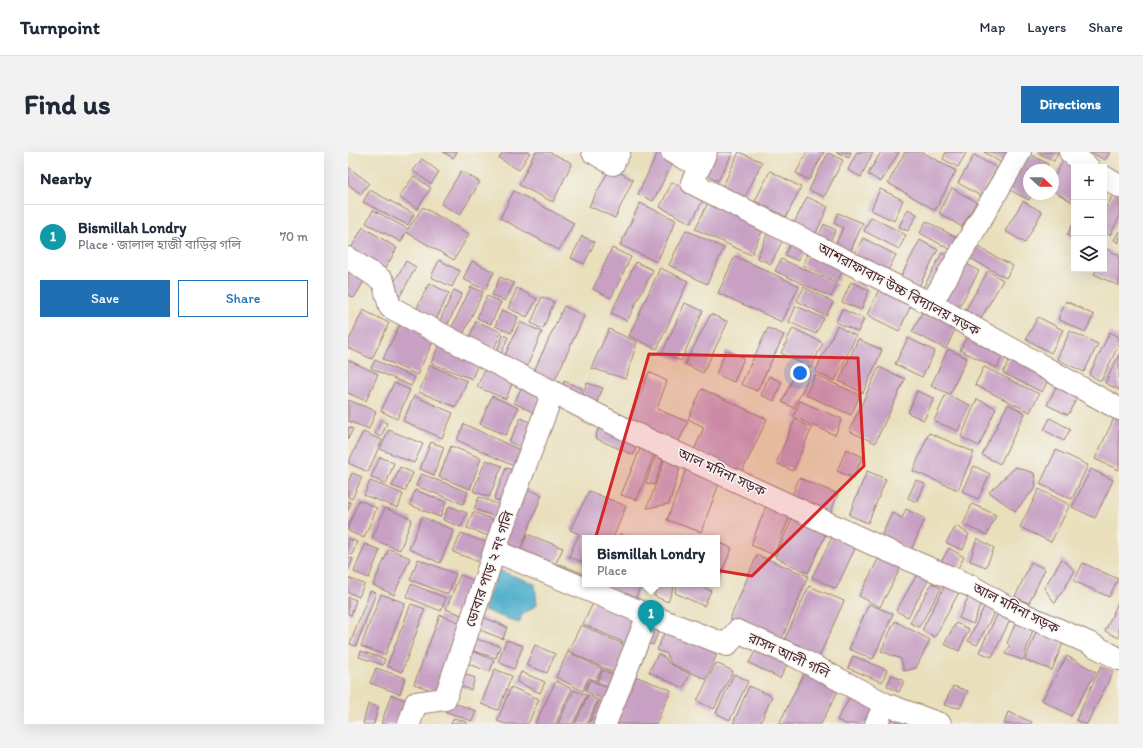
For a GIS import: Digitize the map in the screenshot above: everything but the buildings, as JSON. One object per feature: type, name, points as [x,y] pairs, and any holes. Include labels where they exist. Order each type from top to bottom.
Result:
[{"type":"street","points":[[593,152],[613,164],[619,152]]},
{"type":"street","points":[[672,152],[703,159]]},
{"type":"street","points":[[931,304],[1020,152]]},
{"type":"street","points":[[1070,152],[1084,164]]},
{"type":"street","name":"আশরাফাবাদ উচ্চ বিদ্যালয় সড়ক","points":[[703,159],[692,182],[931,304],[1119,409]]},
{"type":"street","points":[[1107,179],[1119,186]]},
{"type":"street","name":"আল মদিনা সড়ক","points":[[348,258],[383,281],[390,307],[553,392],[627,430],[877,546],[971,586],[1007,607],[1089,643],[1119,659]]},
{"type":"street","name":"ডোবার পাড় ২ নং গলি","points":[[409,724],[416,703],[445,699],[507,514],[553,392]]},
{"type":"street","name":"রাসদ আলী গলি","points":[[494,551],[648,615],[727,645],[738,632],[795,656],[885,704],[940,724]]},
{"type":"street","points":[[605,724],[648,615]]},
{"type":"street","points":[[876,724],[885,704]]},
{"type":"highlighted area","points":[[649,354],[858,358],[864,466],[752,576],[592,550]]},
{"type":"water","points":[[498,570],[535,584],[537,605],[522,615],[519,623],[484,610]]},
{"type":"place","name":"Bismillah Londry","points":[[651,633]]}]
